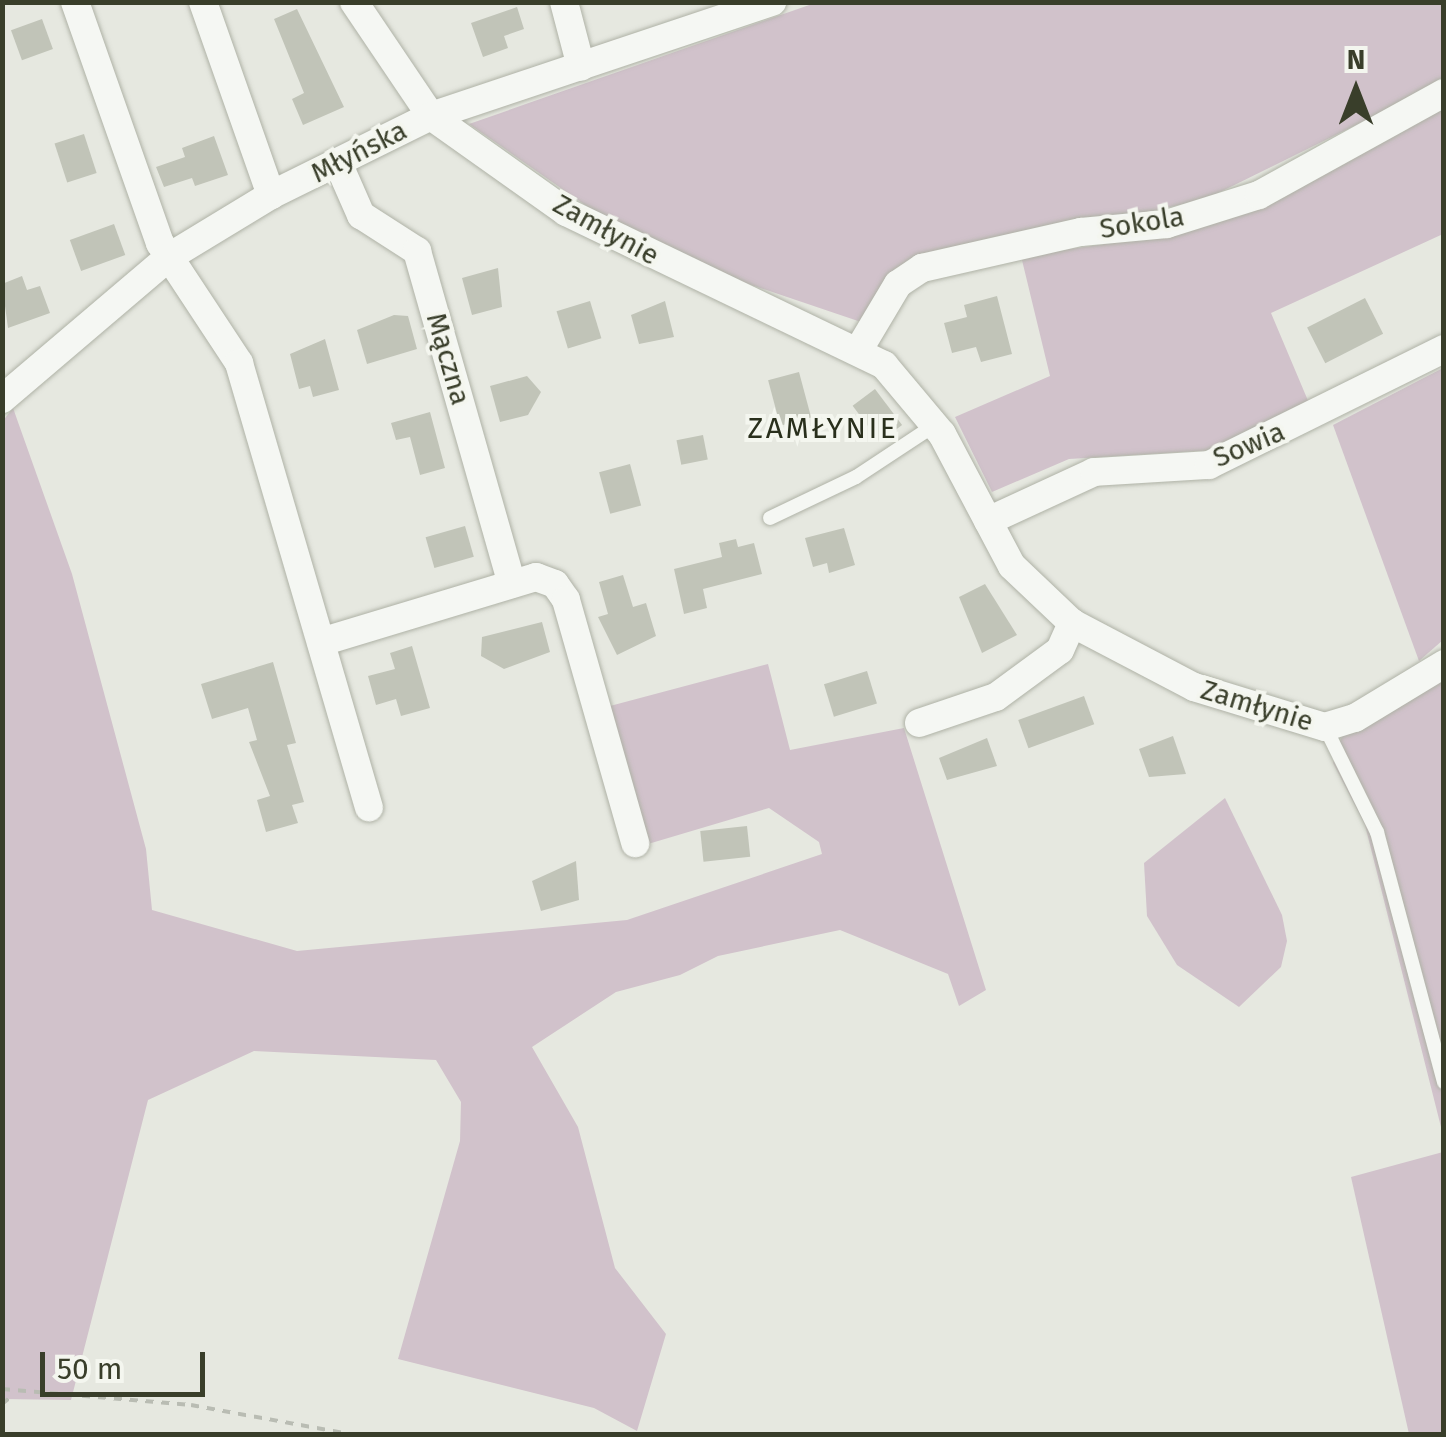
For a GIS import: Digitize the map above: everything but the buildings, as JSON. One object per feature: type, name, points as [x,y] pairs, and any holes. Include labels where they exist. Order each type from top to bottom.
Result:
[{"type":"street","points":[[74,2],[170,258],[239,363],[369,807]]},
{"type":"street","points":[[204,2],[271,195]]},
{"type":"street","name":"Młyńska","points":[[4,394],[170,258],[271,195],[430,116],[354,2]]},
{"type":"street","points":[[564,2],[581,66]]},
{"type":"street","points":[[430,116],[772,2]]},
{"type":"street","name":"Sokola","points":[[858,351],[898,284],[922,268],[1081,232],[1168,224],[1259,195],[1444,93]]},
{"type":"street","name":"Zamłynie","points":[[430,116],[566,212],[658,261],[767,302],[884,364],[935,426],[1012,566],[1072,623],[1194,687],[1326,727]]},
{"type":"street","name":"Mączna","points":[[339,164],[361,215],[418,250],[512,584]]},
{"type":"street","name":"Sowia","points":[[988,521],[1094,472],[1209,465],[1444,349]]},
{"type":"street","points":[[320,642],[536,577],[556,584],[566,600],[635,843]]},
{"type":"street","points":[[919,723],[996,697],[1060,650],[1072,623]]},
{"type":"street","points":[[1326,727],[1355,718],[1444,664]]},
{"type":"lane","points":[[770,518],[856,477],[935,426]]},
{"type":"lane","name":"Zamłynie","points":[[1326,727],[1377,832],[1444,1082]]},
{"type":"path","points":[[2,1389],[13,1395],[191,1405],[349,1434]]},
{"type":"path","points":[[2,1404],[13,1395]]},
{"type":"shaded area","points":[[815,3],[1443,3],[1443,82],[1206,199],[896,268],[861,322],[701,268],[608,221],[469,124]]},
{"type":"shaded area","points":[[1443,109],[1443,234],[1271,313],[1309,403],[1215,450],[1069,459],[992,492],[955,417],[1050,376],[1021,256],[1168,235]]},
{"type":"shaded area","points":[[1443,368],[1443,640],[1419,661],[1333,425]]},
{"type":"shaded area","points":[[13,408],[72,574],[146,849],[152,910],[297,951],[627,920],[822,854],[819,842],[769,808],[648,844],[610,706],[768,664],[790,750],[904,728],[986,990],[959,1006],[948,974],[840,930],[718,956],[680,975],[616,992],[532,1047],[578,1127],[615,1268],[666,1334],[637,1431],[594,1408],[398,1359],[460,1141],[461,1102],[436,1060],[254,1051],[148,1100],[71,1400],[3,1399],[2,422]]},
{"type":"shaded area","points":[[1443,676],[1443,1135],[1365,825],[1333,763],[1344,730]]},
{"type":"shaded area","points":[[1225,798],[1282,915],[1287,941],[1281,967],[1239,1007],[1177,965],[1147,916],[1144,863]]},
{"type":"shaded area","points":[[1443,1152],[1443,1434],[1409,1434],[1351,1177]]},
{"type":"district","name":"ZAMŁYNIE","points":[[823,428]]}]
